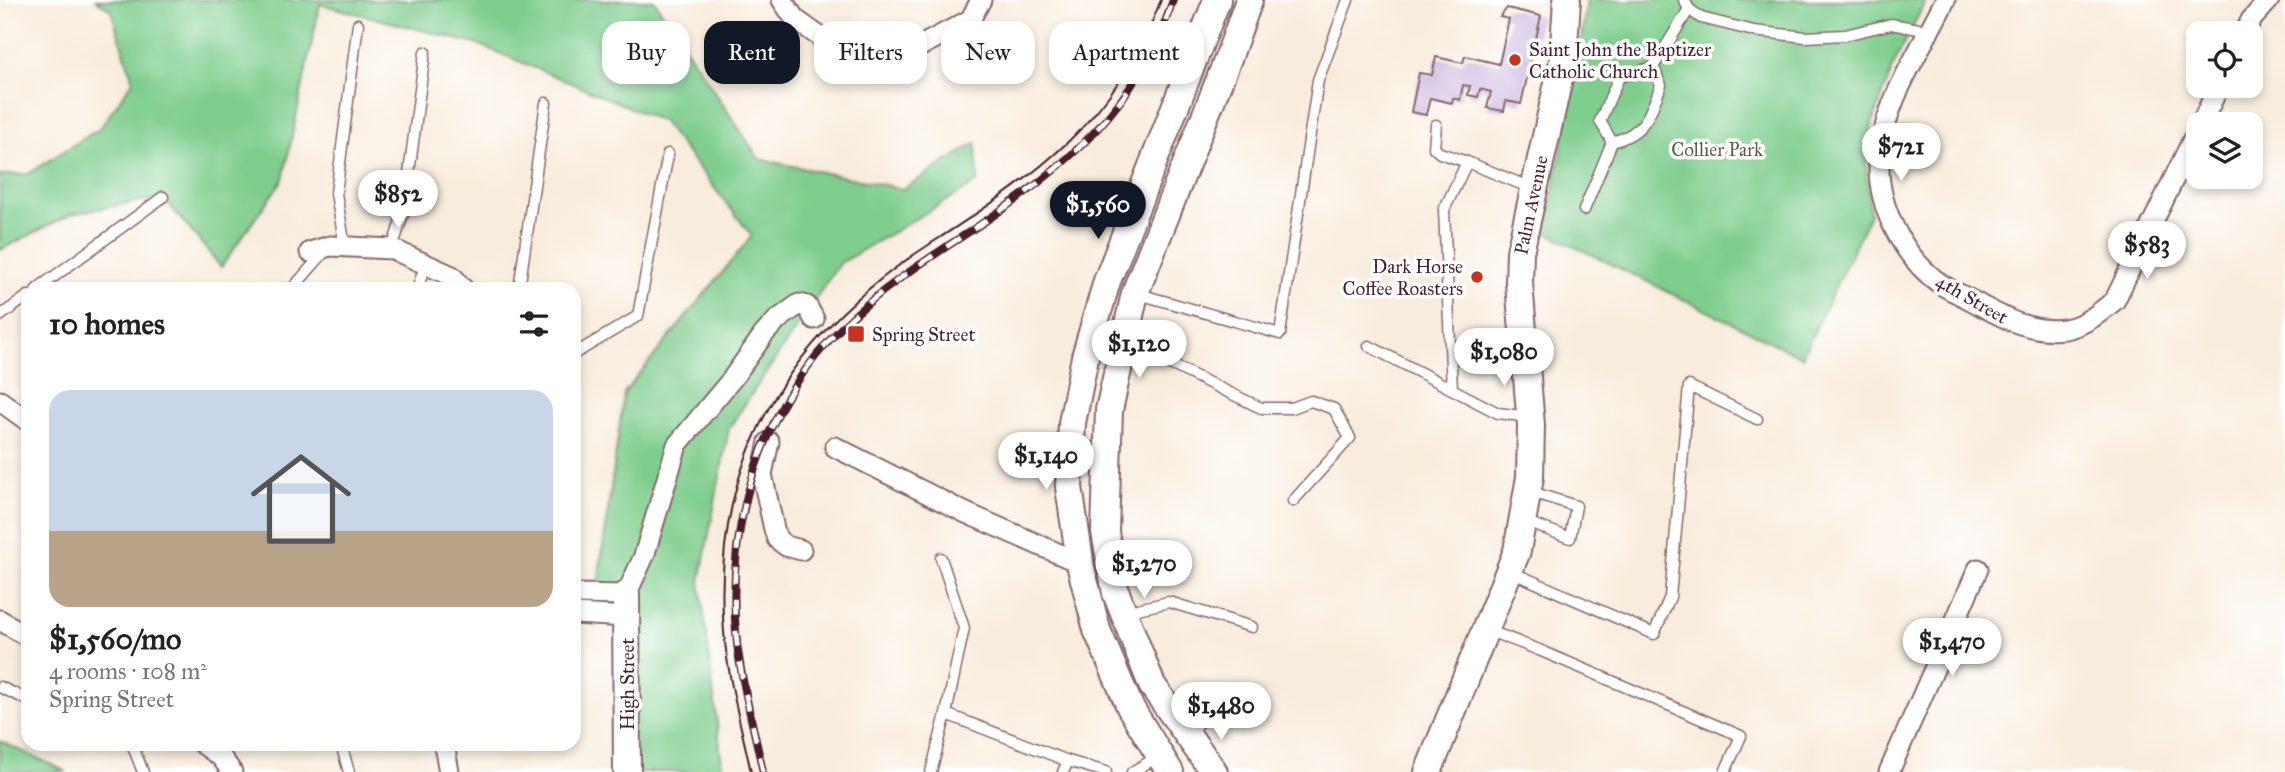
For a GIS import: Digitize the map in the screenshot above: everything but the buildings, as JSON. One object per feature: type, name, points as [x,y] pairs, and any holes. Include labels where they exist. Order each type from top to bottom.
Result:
[{"type":"main road","points":[[1189,737],[1165,764],[1130,707],[1097,630],[1080,563],[1069,487],[1072,423],[1084,356],[1107,281],[1217,0]]},
{"type":"main road","points":[[1214,772],[1152,685],[1116,593],[1105,532],[1109,410],[1135,293],[1250,0]]},
{"type":"main road","name":"Palm Avenue","points":[[1433,770],[1517,551],[1528,490],[1530,417],[1519,283],[1520,252],[1563,61],[1567,0]]},
{"type":"main road","name":"High Street","points":[[626,606],[627,772]]},
{"type":"street","points":[[782,0],[795,19],[831,45],[861,55],[907,53],[970,20],[981,0]]},
{"type":"street","name":"4th Street","points":[[1945,0],[1886,119],[1879,162],[1883,201],[1906,248],[1923,269],[1942,284],[2011,322],[2041,330],[2068,328],[2097,316],[2115,300],[2186,154]]},
{"type":"street","points":[[2251,21],[2269,0]]},
{"type":"street","points":[[310,252],[338,247],[391,249],[452,276],[457,282]]},
{"type":"street","points":[[626,606],[677,445],[776,321],[799,304],[807,306],[814,319]]},
{"type":"street","points":[[0,401],[21,416]]},
{"type":"street","points":[[769,442],[762,474],[774,529],[777,539],[786,547],[801,550]]},
{"type":"street","points":[[835,447],[966,513],[1080,563]]},
{"type":"street","points":[[1889,772],[1978,569]]},
{"type":"street","points":[[581,596],[626,606]]},
{"type":"street","points":[[581,613],[626,606]]},
{"type":"street","points":[[0,620],[21,633]]},
{"type":"street","points":[[213,751],[232,772]]},
{"type":"street","points":[[445,751],[449,772]]},
{"type":"lane","points":[[1135,293],[1279,334],[1318,80],[1348,0]]},
{"type":"lane","points":[[1612,142],[1600,121],[1619,77],[1653,67],[1687,5],[1701,18],[1754,31],[1805,37],[1844,34],[1891,24],[1930,31]]},
{"type":"lane","points":[[300,282],[338,247],[337,193],[358,24]]},
{"type":"lane","points":[[391,249],[404,211],[425,52]]},
{"type":"lane","points":[[1612,142],[1630,137],[1651,114],[1661,85],[1653,67]]},
{"type":"lane","points":[[520,282],[546,103]]},
{"type":"lane","points":[[1436,125],[1434,148],[1440,153],[1534,189]]},
{"type":"lane","points":[[1584,210],[1612,142]]},
{"type":"lane","points":[[581,349],[638,316],[668,154]]},
{"type":"lane","points":[[1452,389],[1444,210],[1467,162]]},
{"type":"lane","points":[[47,282],[163,197]]},
{"type":"lane","points":[[420,282],[426,264]]},
{"type":"lane","points":[[0,316],[21,301]]},
{"type":"lane","points":[[1369,346],[1498,413],[1530,417]]},
{"type":"lane","points":[[1119,360],[1170,364],[1261,408],[1292,408],[1311,401],[1335,409],[1350,438],[1293,501]]},
{"type":"lane","points":[[1509,571],[1654,634],[1670,597],[1689,386],[1757,419]]},
{"type":"lane","points":[[1522,521],[1570,538],[1576,506],[1528,490]]},
{"type":"lane","points":[[931,772],[964,628],[941,558]]},
{"type":"lane","points":[[1123,612],[1169,602],[1252,627]]},
{"type":"lane","points":[[1487,630],[1741,736],[1725,772]]},
{"type":"lane","points":[[0,687],[21,697]]},
{"type":"lane","points":[[1189,737],[1229,692]]},
{"type":"lane","points":[[946,713],[1068,761],[1106,772]]},
{"type":"lane","points":[[135,751],[143,772]]},
{"type":"lane","points":[[343,751],[349,772]]},
{"type":"lane","points":[[1063,772],[1068,761]]},
{"type":"lane","points":[[1132,772],[1165,764]]},
{"type":"green space","points":[[96,0],[654,0],[668,21],[602,21],[602,84],[690,84],[690,55],[704,76],[704,84],[709,84],[759,159],[903,189],[976,143],[978,182],[839,264],[729,428],[700,581],[723,772],[621,772],[626,596],[597,590],[624,393],[752,236],[662,121],[480,45],[320,4],[283,179],[221,267],[163,197],[71,214],[0,250],[0,175],[28,174],[100,128],[133,81],[111,10]]},
{"type":"green space","name":"Collier Park","points":[[1587,0],[1926,0],[1895,62],[1872,124],[1866,164],[1870,214],[1802,357],[1545,232],[1572,95]]},
{"type":"green space","points":[[0,741],[67,772],[0,772]]},
{"type":"tram line","points":[[751,772],[727,656],[723,616],[724,556],[733,501],[749,449],[773,401],[803,357],[840,316],[882,278],[1004,194],[1068,142],[1120,80],[1142,43],[1161,0]]},
{"type":"railway","points":[[763,772],[737,643],[734,599],[736,555],[754,471],[790,392],[815,357],[845,324],[875,298],[1037,184],[1094,133],[1118,105],[1139,73],[1158,39],[1173,0]]},
{"type":"place","name":"Saint John the Baptizer Catholic Church","points":[[1515,60]]},
{"type":"place","name":"Dark Horse Coffee Roasters","points":[[1477,277]]},
{"type":"place","name":"Spring Street","points":[[856,334]]}]
